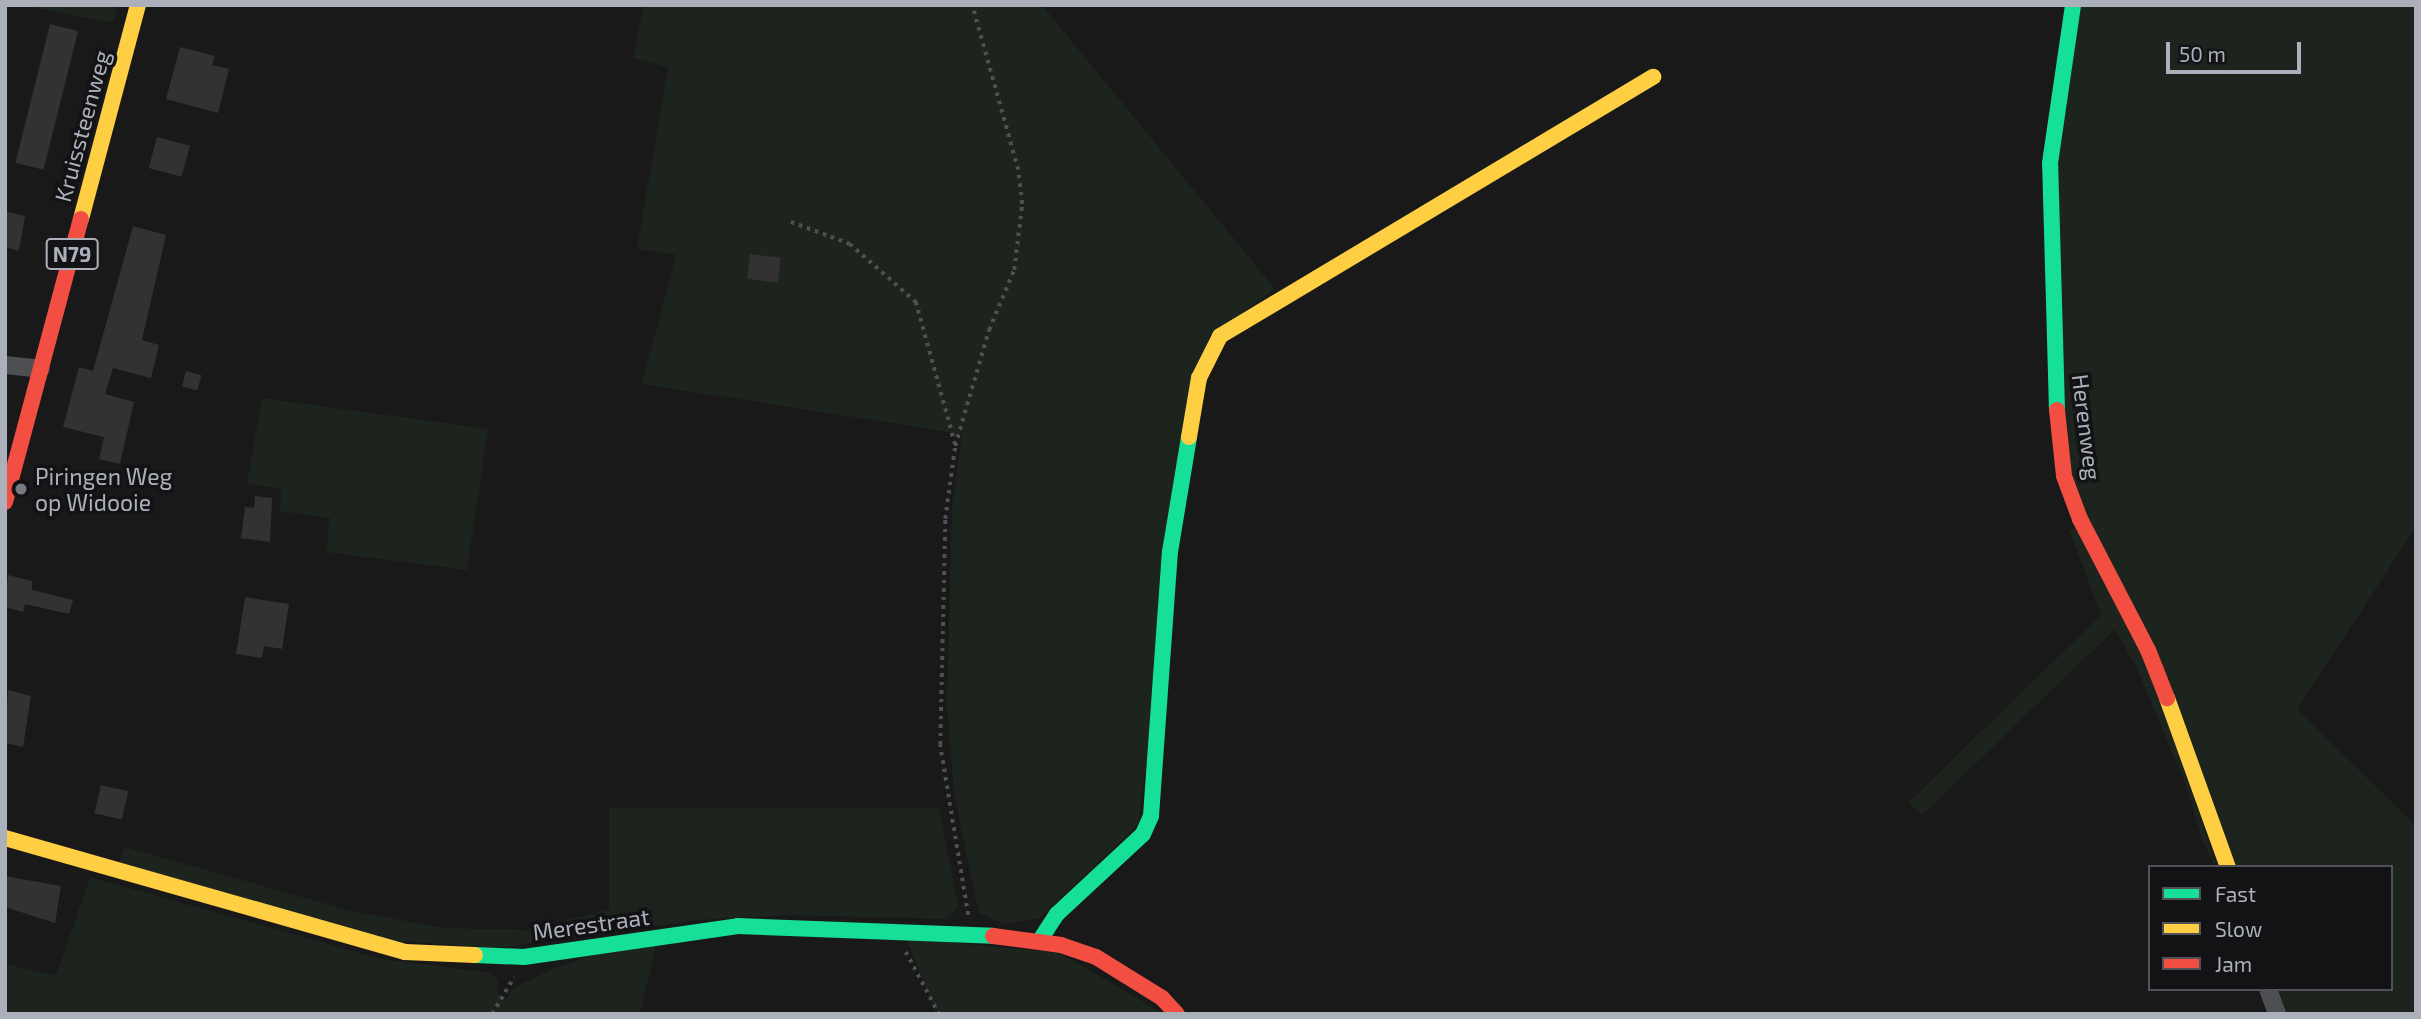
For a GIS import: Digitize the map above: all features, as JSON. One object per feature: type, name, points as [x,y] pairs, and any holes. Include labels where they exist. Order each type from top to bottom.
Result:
[{"type":"street","name":"Kruissteenweg","points":[[5,502],[138,5]]},
{"type":"street","name":"Herenweg","points":[[2073,5],[2050,163],[2048,216],[2057,417],[2064,476],[2080,519],[2148,650],[2195,767],[2227,865]]},
{"type":"street","points":[[1040,940],[1057,914],[1143,834],[1151,816],[1170,552],[1199,377],[1220,337],[1653,77]]},
{"type":"street","points":[[5,365],[41,369]]},
{"type":"street","name":"Merestraat","points":[[5,838],[405,952],[524,957],[738,926],[972,934],[1040,940],[1096,957],[1162,998],[1177,1014]]},
{"type":"street","points":[[2269,991],[2277,1014]]},
{"type":"path","points":[[972,5],[1018,170],[1023,204],[1014,270],[989,330],[955,446],[944,532],[940,745],[972,934]]},
{"type":"path","points":[[791,222],[850,244],[916,302],[955,446]]},
{"type":"path","points":[[895,932],[939,1014]]},
{"type":"path","points":[[492,1014],[524,957]]},
{"type":"shaded area","points":[[21,5],[118,5],[113,23]]},
{"type":"shaded area","points":[[644,5],[1042,5],[1275,289],[1209,336],[1138,825],[1039,918],[1005,924],[979,913],[954,793],[947,705],[952,507],[962,434],[642,384],[676,255],[637,249],[668,67],[633,58]]},
{"type":"shaded area","points":[[2078,5],[2416,5],[2416,527],[2297,709],[2416,826],[2416,1014],[2286,1014],[2277,991],[2393,991],[2393,865],[2236,865],[2087,522],[2066,452],[2055,178]]},
{"type":"shaded area","points":[[262,398],[488,429],[467,570],[326,552],[330,518],[279,511],[282,489],[247,484]]},
{"type":"shaded area","points":[[2077,528],[2146,658],[2216,865],[2204,845],[2186,785],[2137,669],[2115,629],[1922,815],[1908,803],[2101,615],[2069,530]]},
{"type":"shaded area","points":[[609,808],[939,808],[958,907],[948,919],[786,915],[699,920],[497,948],[384,940],[119,862],[125,847],[355,912],[446,928],[531,930],[609,909]]},
{"type":"shaded area","points":[[90,877],[381,959],[491,973],[498,980],[497,993],[506,1000],[513,988],[592,955],[656,946],[640,1014],[5,1014],[5,964],[56,976]]},
{"type":"shaded area","points":[[906,938],[1060,953],[1164,1014],[936,1014]]},
{"type":"building","points":[[50,24],[78,31],[44,170],[15,163]]},
{"type":"building","points":[[180,47],[215,56],[212,65],[229,69],[218,113],[166,99]]},
{"type":"building","points":[[157,137],[190,146],[182,177],[149,168]]},
{"type":"building","points":[[5,211],[25,216],[19,251],[5,247]]},
{"type":"building","points":[[133,226],[166,235],[142,340],[159,345],[151,378],[113,368],[105,394],[134,402],[120,464],[99,459],[104,437],[63,427],[79,367],[93,371]]},
{"type":"building","points":[[750,254],[781,258],[778,283],[747,279]]},
{"type":"building","points":[[186,371],[201,375],[197,391],[182,386]]},
{"type":"building","points":[[255,496],[272,498],[270,542],[241,538],[245,507],[254,508]]},
{"type":"building","points":[[8,575],[32,581],[32,590],[73,600],[69,614],[25,604],[23,612],[5,607]]},
{"type":"building","points":[[245,597],[289,604],[282,649],[264,646],[262,658],[236,654]]},
{"type":"building","points":[[8,690],[31,696],[23,747],[5,743]]},
{"type":"building","points":[[101,785],[128,791],[122,820],[94,813]]},
{"type":"building","points":[[5,876],[61,886],[55,923],[5,907]]},
{"type":"traffic: fast","points":[[2057,410],[2050,163],[2073,5]]},
{"type":"traffic: fast","points":[[1040,940],[1057,914],[1143,834],[1151,816],[1170,552],[1189,437]]},
{"type":"traffic: fast","points":[[475,955],[524,957],[738,926],[993,936]]},
{"type":"traffic: slow","points":[[81,219],[138,5]]},
{"type":"traffic: slow","points":[[1189,437],[1199,378],[1220,336],[1653,77]]},
{"type":"traffic: slow","points":[[2167,698],[2227,865]]},
{"type":"traffic: slow","points":[[5,838],[405,952],[475,955]]},
{"type":"traffic: jam","points":[[5,502],[81,219]]},
{"type":"traffic: jam","points":[[2057,410],[2064,476],[2080,519],[2148,650],[2167,698]]},
{"type":"traffic: jam","points":[[993,936],[1061,945],[1096,957],[1162,998],[1177,1014]]},
{"type":"place","name":"Piringen Weg op Widooie","points":[[21,489]]}]
